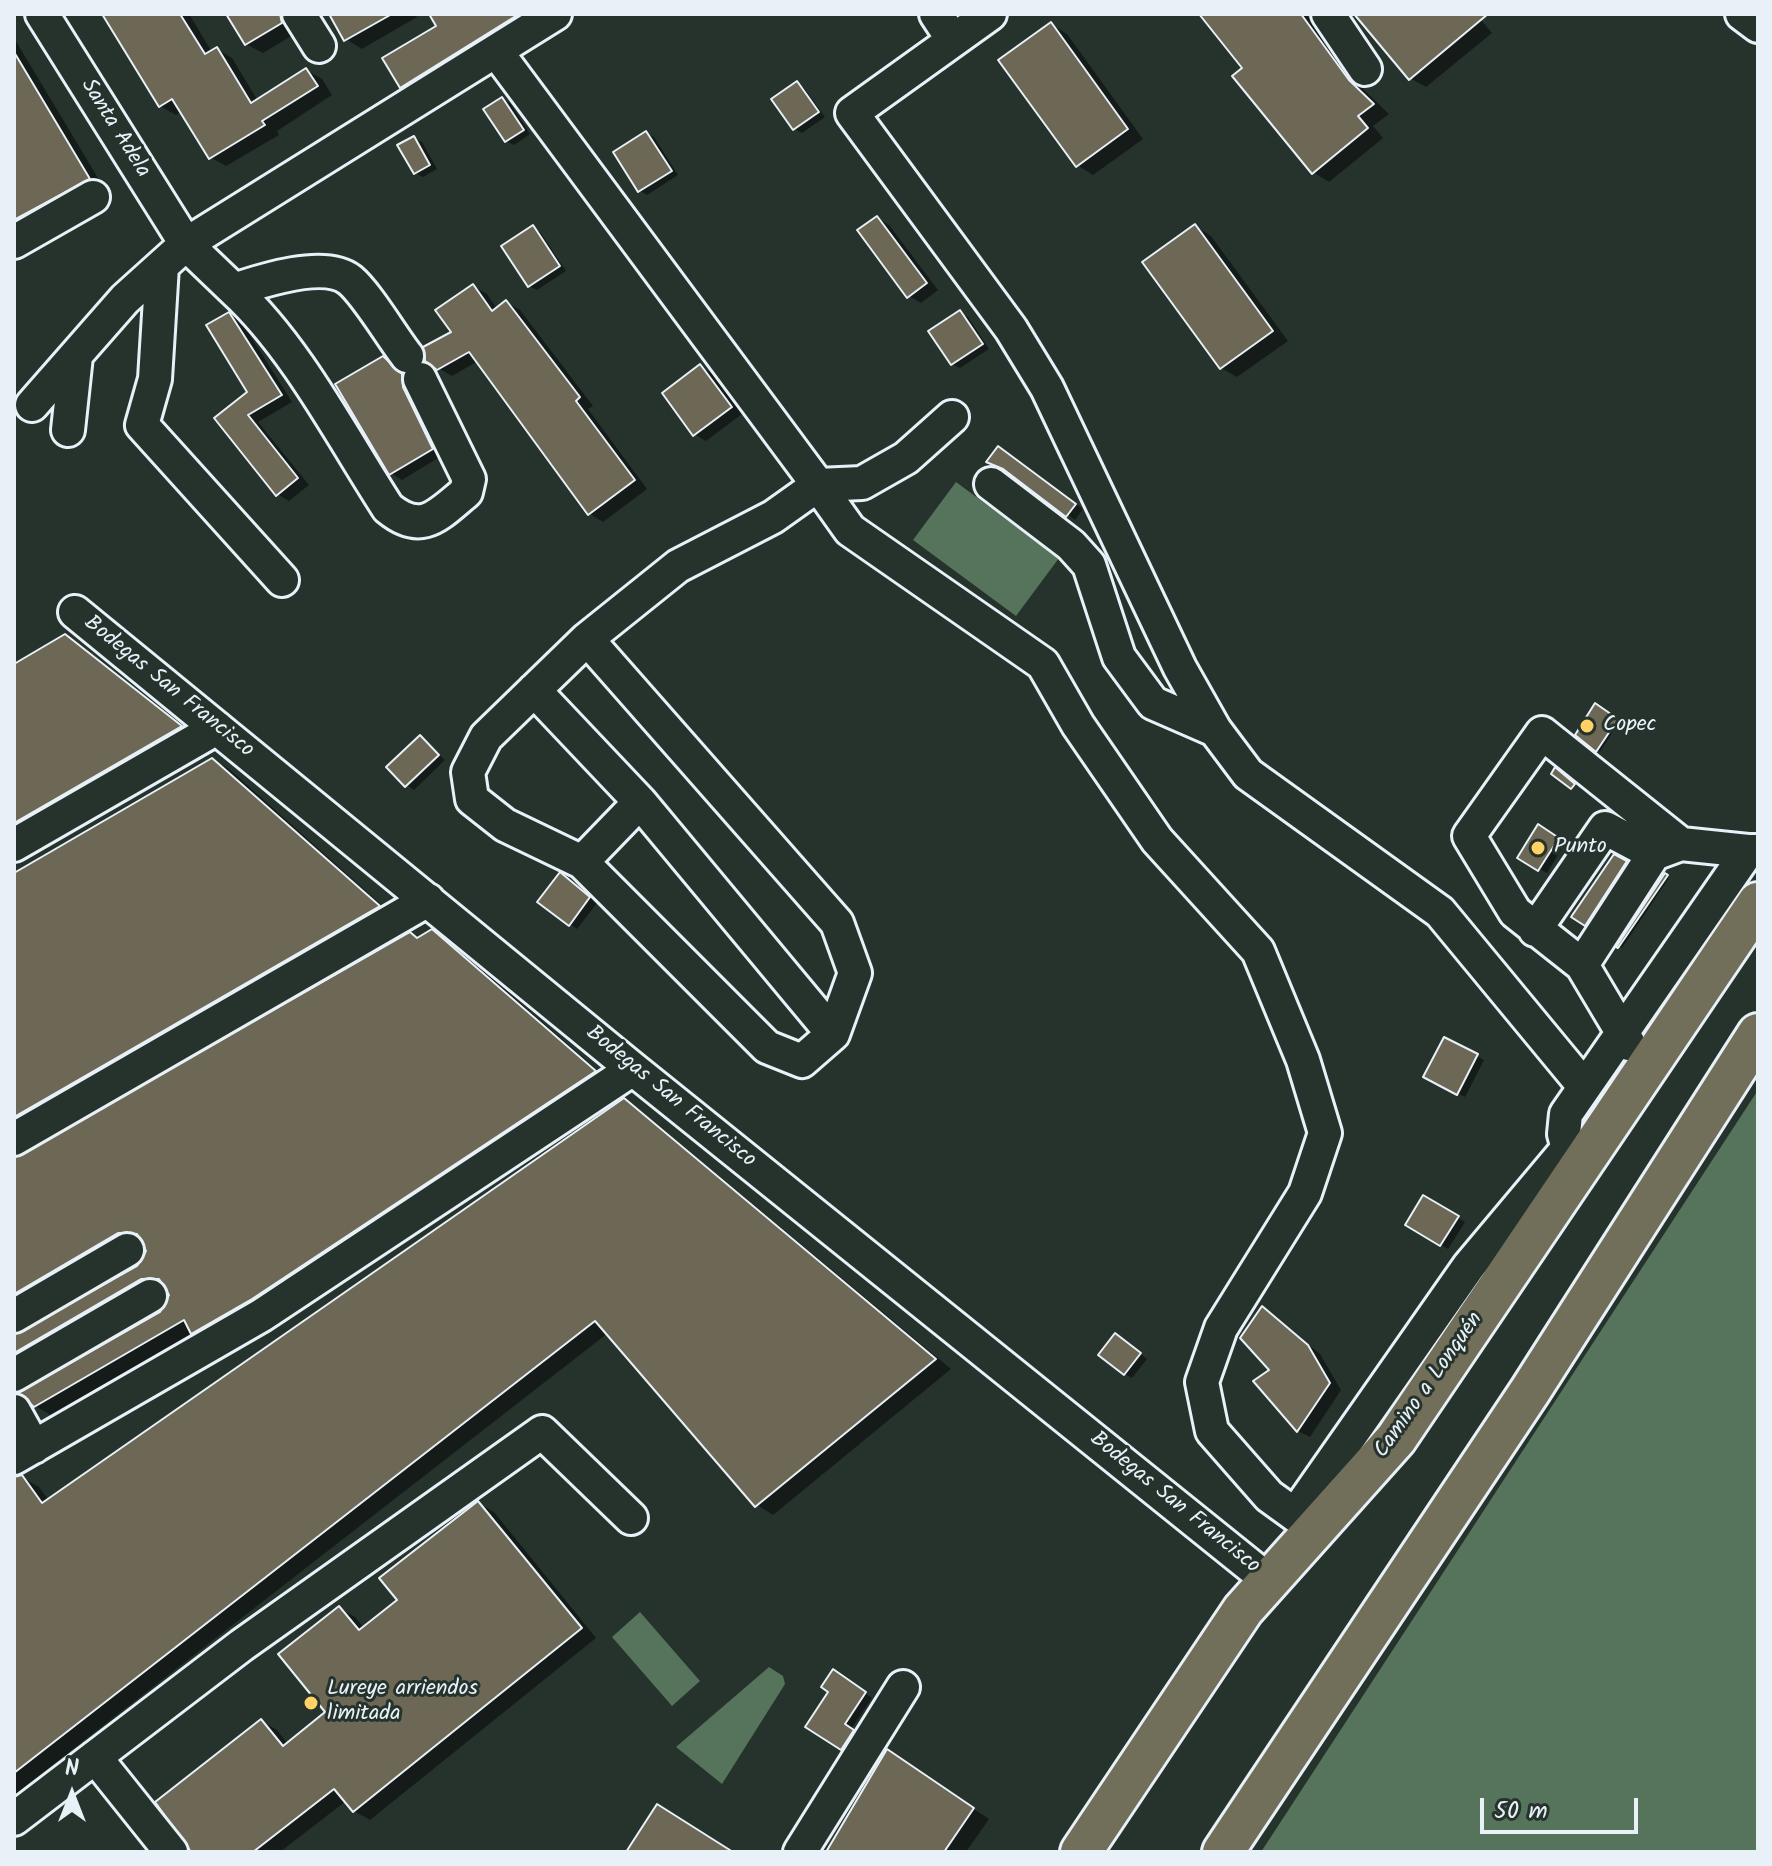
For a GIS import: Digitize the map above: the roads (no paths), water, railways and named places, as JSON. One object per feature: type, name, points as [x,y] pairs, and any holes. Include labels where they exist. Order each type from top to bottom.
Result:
[{"type":"main road","name":"Camino a Lonquén","points":[[1081,1852],[1224,1636],[1268,1580],[1305,1522],[1396,1439],[1571,1161],[1646,1070],[1758,903]]},
{"type":"main road","points":[[1223,1852],[1530,1391],[1758,1034]]},
{"type":"street","name":"Santa Adela","points":[[42,14],[186,244],[234,290],[255,309],[388,508],[403,521],[416,522],[433,518],[466,492],[469,479],[414,368],[349,279],[332,274],[297,273],[269,278],[234,290]]},
{"type":"street","points":[[299,14],[319,46]]},
{"type":"street","points":[[32,405],[125,299],[186,244],[555,14]]},
{"type":"street","points":[[990,14],[945,27],[852,113],[1011,329],[1047,388],[1073,437],[1146,602],[1215,730],[1248,774],[1440,912],[1583,1085]]},
{"type":"street","points":[[1328,14],[1365,69]]},
{"type":"street","points":[[1742,14],[1758,26]]},
{"type":"street","points":[[496,51],[850,530],[1043,664],[1078,725],[1157,840],[1258,951],[1303,1060],[1325,1133],[1305,1193],[1221,1328],[1202,1382],[1212,1431],[1269,1496],[1305,1522]]},
{"type":"street","points":[[14,242],[93,197]]},
{"type":"street","points":[[162,266],[155,379],[142,425],[282,580]]},
{"type":"street","points":[[68,430],[76,356]]},
{"type":"street","points":[[587,639],[837,923],[855,973],[833,1034],[802,1061],[767,1047],[582,862],[505,825],[472,799],[468,772],[486,737],[587,639],[678,566],[773,517],[818,485],[862,483],[906,458],[952,417]]},
{"type":"street","points":[[991,484],[1071,545],[1089,565],[1119,657],[1153,703],[1215,730]]},
{"type":"street","name":"Bodegas San Francisco","points":[[75,612],[633,1069],[1268,1580]]},
{"type":"street","points":[[534,690],[640,802],[833,1034]]},
{"type":"street","points":[[14,845],[217,728]]},
{"type":"street","points":[[1646,1070],[1582,965],[1515,912],[1469,836],[1542,733],[1668,849]]},
{"type":"street","points":[[582,862],[640,802]]},
{"type":"street","points":[[1535,930],[1605,828],[1668,849],[1753,851]]},
{"type":"street","points":[[1582,965],[1668,849]]},
{"type":"street","points":[[1571,1161],[1564,1134],[1566,1114],[1583,1085],[1753,851]]},
{"type":"street","points":[[14,1139],[428,900]]},
{"type":"street","points":[[14,1411],[24,1453],[262,1315],[633,1069]]},
{"type":"street","points":[[14,1316],[127,1250]]},
{"type":"street","points":[[14,1375],[150,1296]]},
{"type":"street","points":[[14,1819],[242,1645],[542,1432],[631,1518]]},
{"type":"street","points":[[800,1852],[903,1687]]},
{"type":"street","points":[[95,1757],[171,1852]]},
{"type":"place","name":"Copec","points":[[1587,726]]},
{"type":"place","name":"Punto","points":[[1538,848]]},
{"type":"place","name":"Lureye arriendos limitada","points":[[311,1703]]}]
